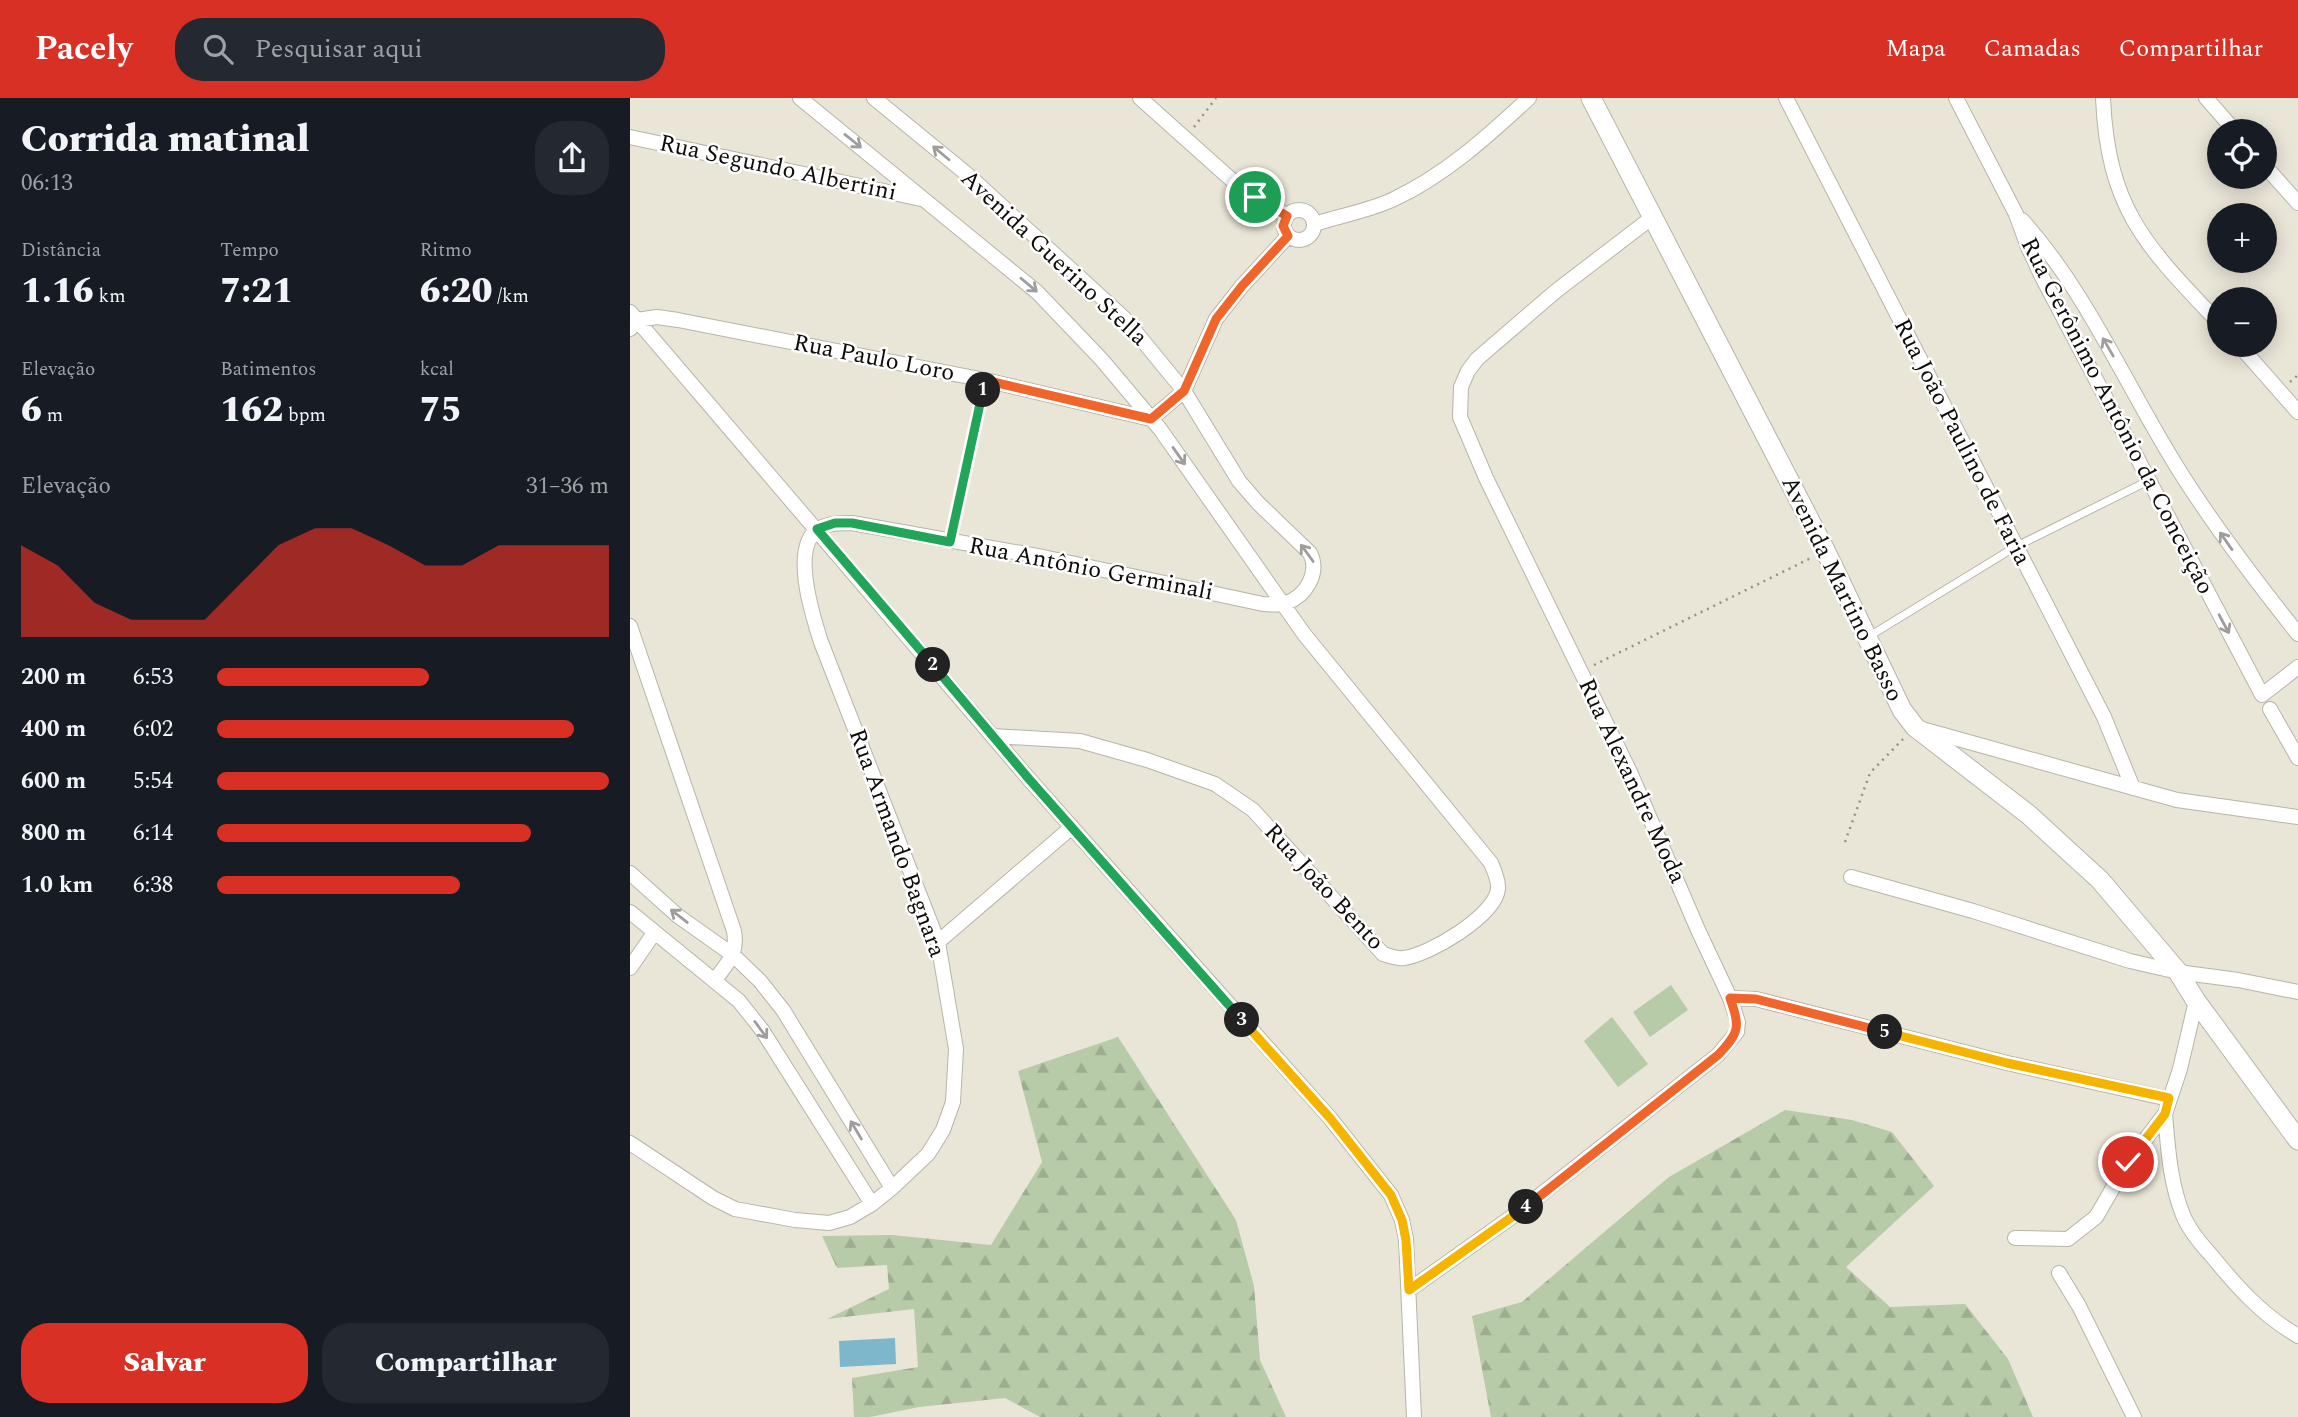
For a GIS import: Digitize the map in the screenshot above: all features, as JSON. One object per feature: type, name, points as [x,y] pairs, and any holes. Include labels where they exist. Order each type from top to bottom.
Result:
[{"type":"street","name":"Avenida Guerino Stella","points":[[800,98],[1037,292],[1102,360],[1151,419],[1283,605],[1304,591],[1314,573],[1314,562],[1305,548],[1239,481],[1184,391],[1125,319],[968,175],[874,98]]},
{"type":"street","points":[[1140,98],[1234,182],[1287,216]]},
{"type":"street","points":[[1314,224],[1389,202],[1421,185],[1458,160],[1529,98]]},
{"type":"street","name":"Avenida Martino Basso","points":[[1591,98],[1825,550],[1902,710],[1915,727],[2177,800],[2298,817]]},
{"type":"street","name":"Rua João Paulino de Faria","points":[[1786,98],[2104,717],[2133,788]]},
{"type":"street","points":[[1956,98],[2016,214]]},
{"type":"street","points":[[2103,98],[2104,128],[2120,196],[2159,259],[2207,310]]},
{"type":"street","points":[[2206,98],[2224,119]]},
{"type":"street","name":"Rua Segundo Albertini","points":[[630,137],[926,200]]},
{"type":"street","points":[[2277,180],[2298,203]]},
{"type":"street","points":[[1294,210],[1303,210],[1311,215],[1314,224],[1312,234],[1303,240],[1288,236],[1283,226],[1287,216],[1294,210]]},
{"type":"street","name":"Rua Gerônimo Antônio da Conceição","points":[[2016,214],[2042,277],[2262,695],[2298,667]]},
{"type":"street","name":"Rua Gerônimo Antônio da Conceição","points":[[2016,214],[2044,244],[2068,280],[2176,466],[2228,544],[2298,634]]},
{"type":"street","name":"Rua Alexandre Moda","points":[[1409,1290],[1520,1211],[1718,1055],[1737,1032],[1738,1023],[1730,998],[1635,783],[1486,478],[1460,417],[1459,400],[1468,371],[1477,359],[1556,291],[1654,216]]},
{"type":"street","points":[[1151,419],[1184,391],[1216,319],[1288,236]]},
{"type":"street","name":"Rua Paulo Loro","points":[[632,321],[657,317],[678,320],[985,380],[1151,419]]},
{"type":"street","points":[[632,321],[817,529],[1072,827],[1330,1118],[1391,1195],[1402,1220],[1406,1240],[1414,1417]]},
{"type":"street","points":[[2250,357],[2298,412]]},
{"type":"street","name":"Rua Antônio Germinali","points":[[817,529],[835,523],[852,523],[1043,557],[1263,604],[1283,605]]},
{"type":"street","name":"Rua Armando Bagnara","points":[[630,1143],[713,1198],[735,1209],[829,1223],[850,1217],[872,1204],[928,1154],[943,1129],[953,1102],[956,1049],[938,942],[821,642],[810,605],[804,570],[807,547],[817,529]]},
{"type":"street","name":"Rua João Bento","points":[[993,736],[1080,741],[1147,760],[1215,784],[1253,810],[1383,954],[1406,958],[1436,947],[1493,903],[1498,888],[1491,863],[1283,605]]},
{"type":"street","points":[[630,626],[728,909],[737,943],[733,955],[715,980]]},
{"type":"street","points":[[2270,709],[2298,758]]},
{"type":"street","points":[[1915,727],[2029,815],[2101,880],[2178,972],[2196,1001],[2298,1140]]},
{"type":"street","points":[[938,942],[1072,827]]},
{"type":"street","points":[[630,873],[678,916],[733,955],[760,981],[783,1010],[892,1188]]},
{"type":"street","points":[[1851,877],[1973,911],[2130,961],[2178,972],[2298,992]]},
{"type":"street","points":[[630,912],[739,1001],[762,1030],[872,1204]]},
{"type":"street","points":[[630,968],[654,933]]},
{"type":"street","points":[[1730,998],[1756,999],[2007,1063],[2169,1098]]},
{"type":"street","points":[[2196,1001],[2180,1069],[2165,1114],[2171,1172],[2183,1216],[2194,1234],[2240,1290],[2275,1322],[2298,1336]]},
{"type":"street","points":[[2015,1238],[2068,1239],[2082,1230],[2096,1217],[2128,1162],[2165,1114]]},
{"type":"street","points":[[2059,1273],[2079,1306],[2134,1417]]},
{"type":"lane","points":[[950,542],[985,380]]},
{"type":"lane","points":[[1866,638],[2015,547],[2148,481]]},
{"type":"path","points":[[1185,138],[1216,98]]},
{"type":"path","points":[[1581,671],[1825,550]]},
{"type":"path","points":[[1845,842],[1870,773],[1915,727]]},
{"type":"green space","points":[[1671,985],[1688,1010],[1650,1037],[1633,1012]]},
{"type":"green space","points":[[1612,1017],[1648,1064],[1618,1087],[1584,1041]]},
{"type":"green space","points":[[1118,1037],[1236,1220],[1254,1286],[1260,1360],[1286,1417],[1040,1417],[1005,1398],[854,1417],[852,1378],[918,1367],[914,1309],[827,1319],[889,1289],[887,1265],[837,1268],[822,1236],[892,1235],[991,1245],[1042,1162],[1018,1071]]},
{"type":"green space","points":[[1785,1110],[1852,1120],[1892,1132],[1934,1186],[1846,1267],[1890,1307],[1965,1304],[2008,1359],[2033,1417],[1491,1417],[1472,1316],[1522,1302],[1669,1177]]},
{"type":"water","points":[[895,1338],[896,1364],[840,1367],[839,1341]]},
{"type":"route","points":[[1255,197],[1287,216],[1283,226],[1288,236],[1216,319],[1184,391],[1151,419],[985,380],[950,542],[852,523],[835,523],[817,529],[1029,779],[1330,1118],[1391,1195],[1402,1220],[1406,1240],[1409,1290],[1520,1211],[1718,1055],[1737,1032],[1738,1023],[1730,998],[1756,999],[2007,1063],[2169,1098],[2165,1114],[2128,1162]]}]
